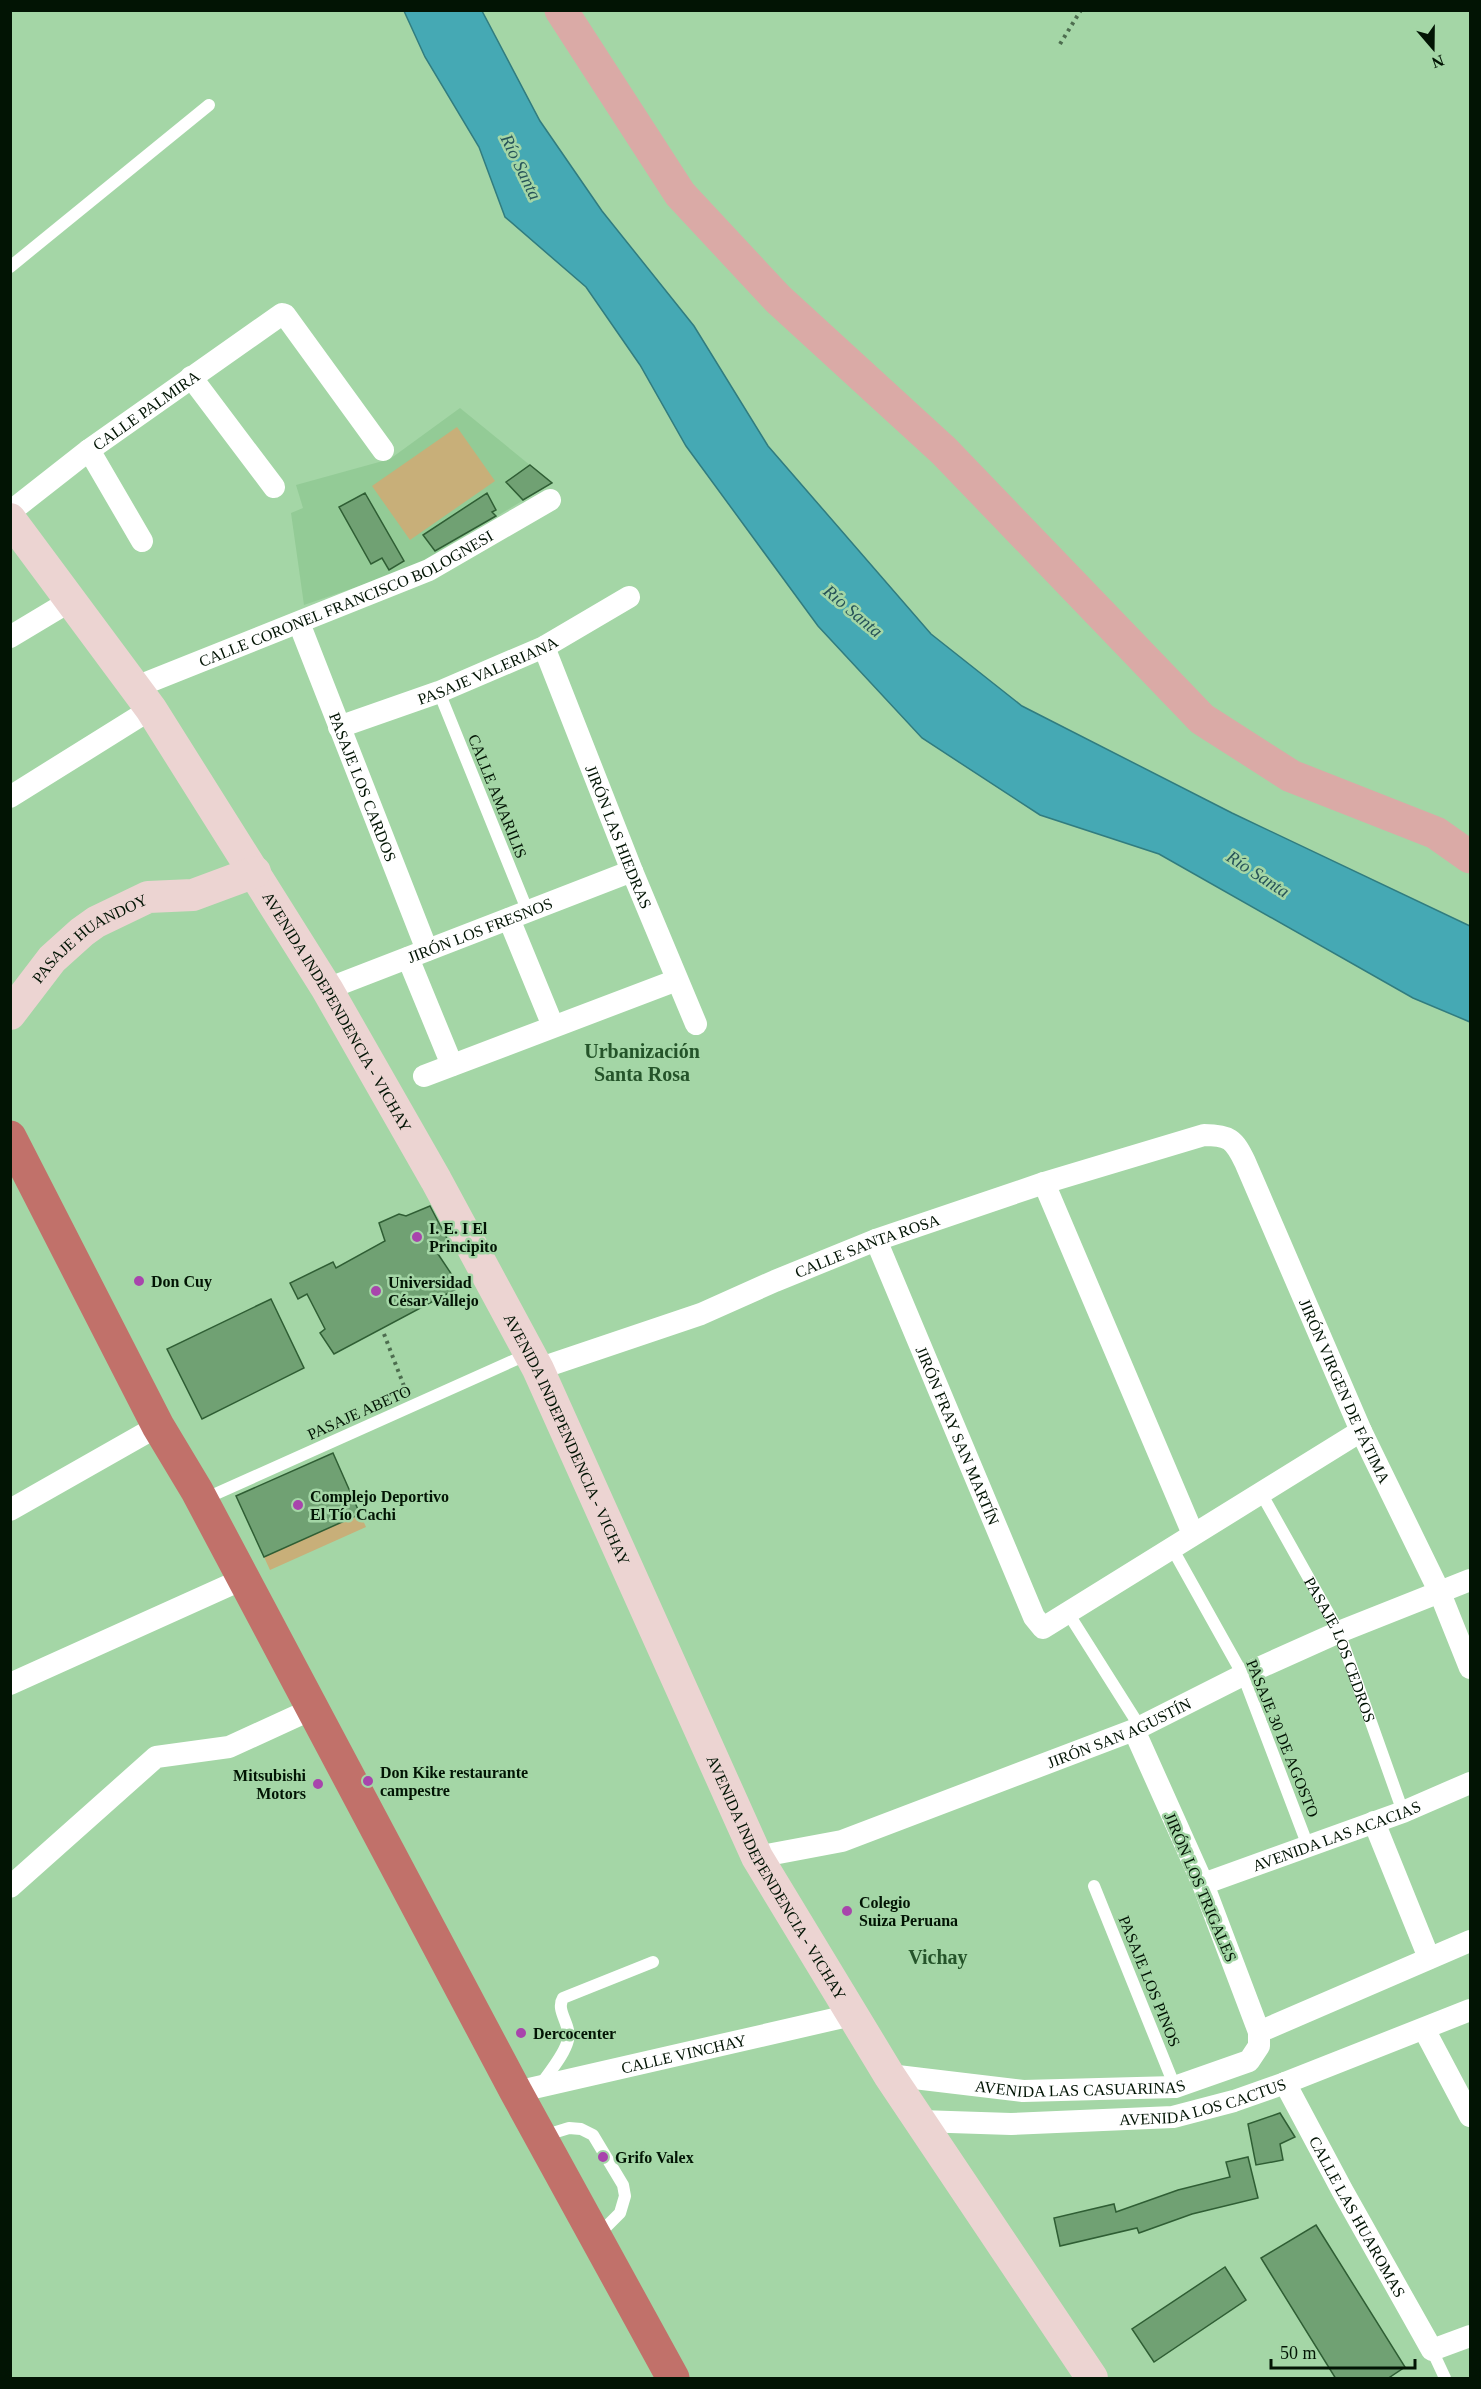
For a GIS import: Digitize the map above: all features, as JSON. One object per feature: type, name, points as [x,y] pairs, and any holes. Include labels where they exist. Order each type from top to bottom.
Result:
[{"type":"highway","points":[[10,1137],[158,1426],[201,1500],[312,1709],[528,2090],[540,2136],[672,2379]]},
{"type":"main road","points":[[561,10],[680,194],[778,299],[944,451],[1202,720],[1291,776],[1436,833],[1470,857]]},
{"type":"main road","name":"AVENIDA INDEPENDENCIA - VICHAY","points":[[14,527],[143,698],[327,989],[436,1180],[534,1361],[757,1857],[889,2075],[1092,2379]]},
{"type":"main road","name":"PASAJE HUANDOY","points":[[10,1014],[52,959],[96,922],[148,897],[193,895],[255,872]]},
{"type":"street","name":"CALLE PALMIRA","points":[[14,527],[89,450],[278,315],[285,315],[383,450]]},
{"type":"street","points":[[191,377],[274,487]]},
{"type":"street","points":[[89,450],[142,541]]},
{"type":"street","name":"CALLE CORONEL FRANCISCO BOLOGNESI","points":[[10,797],[143,698],[299,623],[429,570],[550,500]]},
{"type":"street","name":"PASAJE VALERIANA","points":[[339,727],[439,692],[544,647],[628,597]]},
{"type":"street","points":[[10,637],[70,601]]},
{"type":"street","name":"PASAJE LOS CARDOS","points":[[299,623],[339,727],[417,954],[452,1065]]},
{"type":"street","name":"JIRÓN LAS HIEDRAS","points":[[544,647],[632,871],[696,1024]]},
{"type":"street","name":"JIRÓN LOS FRESNOS","points":[[327,989],[632,871]]},
{"type":"street","points":[[518,916],[553,1026]]},
{"type":"street","points":[[424,1076],[677,980]]},
{"type":"street","name":"CALLE SANTA ROSA","points":[[534,1361],[701,1314],[876,1240],[1044,1183],[1204,1135]]},
{"type":"street","name":"JIRÓN VIRGEN DE FÁTIMA","points":[[1204,1135],[1222,1135],[1237,1144],[1361,1431],[1440,1593],[1470,1668]]},
{"type":"street","points":[[1044,1183],[1193,1534]]},
{"type":"street","name":"JIRÓN FRAY SAN MARTÍN","points":[[876,1240],[1034,1617],[1043,1628],[1068,1612]]},
{"type":"street","points":[[10,1510],[158,1426]]},
{"type":"street","points":[[1068,1612],[1361,1431]]},
{"type":"street","points":[[10,1684],[243,1579]]},
{"type":"street","name":"JIRÓN SAN AGUSTÍN","points":[[757,1857],[842,1841],[1137,1728],[1243,1675],[1339,1632],[1470,1580]]},
{"type":"street","points":[[10,1887],[156,1757],[229,1747],[312,1709]]},
{"type":"street","name":"JIRÓN LOS TRIGALES","points":[[1137,1728],[1203,1884],[1259,2039]]},
{"type":"street","name":"AVENIDA LAS ACACIAS","points":[[1203,1884],[1403,1812],[1470,1784]]},
{"type":"street","points":[[1374,1822],[1429,1958]]},
{"type":"street","name":"AVENIDA LAS CASUARINAS","points":[[889,2075],[1023,2091],[1175,2088],[1249,2061],[1259,2039],[1429,1958],[1470,1941]]},
{"type":"street","name":"AVENIDA LOS CACTUS","points":[[920,2121],[1011,2124],[1173,2117],[1234,2101],[1285,2083],[1470,2010]]},
{"type":"street","name":"CALLE VINCHAY","points":[[528,2090],[852,2015]]},
{"type":"street","points":[[1424,2029],[1470,2116]]},
{"type":"street","name":"CALLE LAS HUAROMAS","points":[[1285,2083],[1432,2350]]},
{"type":"street","points":[[1432,2350],[1470,2336]]},
{"type":"lane","points":[[10,267],[209,105]]},
{"type":"lane","name":"CALLE AMARILIS","points":[[439,692],[518,916]]},
{"type":"lane","name":"PASAJE ABETO","points":[[201,1500],[411,1406],[534,1361]]},
{"type":"lane","name":"PASAJE LOS CEDROS","points":[[1261,1492],[1339,1632],[1403,1812]]},
{"type":"lane","name":"PASAJE 30 DE AGOSTO","points":[[1172,1548],[1243,1675],[1308,1846]]},
{"type":"lane","points":[[1068,1612],[1137,1728]]},
{"type":"lane","name":"PASAJE LOS PINOS","points":[[1094,1886],[1175,2088]]},
{"type":"lane","points":[[528,2090],[568,2041],[568,2029],[561,2008],[563,1998],[653,1962]]},
{"type":"lane","points":[[540,2136],[569,2128],[581,2129],[593,2135],[623,2185],[625,2196],[620,2213],[595,2238]]},
{"type":"lane","points":[[1432,2350],[1445,2379]]},
{"type":"path","points":[[1059,44],[1081,10]]},
{"type":"path","points":[[384,1334],[411,1406]]},
{"type":"shaded area","points":[[460,408],[552,483],[409,569],[304,605],[291,513],[303,508],[296,485],[390,459]]},
{"type":"shaded area","points":[[457,427],[495,481],[410,540],[372,486]]},
{"type":"shaded area","name":"Complejo Deportivo El Tío Cachi","points":[[333,1453],[366,1527],[270,1570],[236,1496]]},
{"type":"water","name":"Río Santa","points":[[404,11],[482,11],[540,121],[602,211],[694,326],[768,446],[931,634],[1022,706],[1232,813],[1470,926],[1470,1022],[1413,998],[1159,854],[1040,815],[922,738],[818,626],[686,446],[640,365],[586,287],[505,217],[479,147],[425,57]]},
{"type":"building","points":[[530,465],[552,483],[523,500],[506,482]]},
{"type":"building","points":[[365,493],[404,561],[389,570],[382,558],[371,564],[339,507]]},
{"type":"building","points":[[487,493],[496,510],[492,512],[496,516],[435,551],[423,535]]},
{"type":"building","points":[[430,1206],[452,1248],[438,1254],[460,1287],[334,1354],[320,1333],[325,1329],[307,1294],[298,1299],[290,1283],[333,1262],[336,1268],[385,1241],[379,1223],[399,1214],[406,1216]]},
{"type":"building","points":[[271,1299],[304,1368],[202,1419],[167,1349]]},
{"type":"building","name":"Complejo Deportivo El Tío Cachi","points":[[333,1453],[360,1514],[264,1557],[236,1496]]},
{"type":"building","points":[[1280,2113],[1295,2137],[1280,2144],[1283,2160],[1256,2165],[1248,2124]]},
{"type":"building","points":[[1248,2157],[1258,2198],[1192,2214],[1139,2233],[1137,2228],[1060,2246],[1054,2218],[1114,2204],[1116,2212],[1178,2190],[1230,2177],[1226,2162]]},
{"type":"building","points":[[1316,2225],[1405,2367],[1387,2379],[1336,2379],[1261,2258]]},
{"type":"building","points":[[1225,2267],[1246,2300],[1154,2362],[1132,2329]]},
{"type":"place","name":"I. E. I El Principito","points":[[417,1237]]},
{"type":"place","name":"Don Cuy","points":[[139,1281]]},
{"type":"place","name":"Universidad César Vallejo","points":[[376,1291]]},
{"type":"place","name":"Complejo Deportivo El Tío Cachi","points":[[298,1505]]},
{"type":"place","name":"Don Kike restaurante campestre","points":[[368,1781]]},
{"type":"place","name":"Mitsubishi Motors","points":[[318,1784]]},
{"type":"place","name":"Colegio Suiza Peruana","points":[[847,1911]]},
{"type":"place","name":"Dercocenter","points":[[521,2033]]},
{"type":"place","name":"Grifo Valex","points":[[603,2157]]},
{"type":"district","name":"Urbanización Santa Rosa","points":[[642,1062]]},
{"type":"district","name":"Vichay","points":[[938,1957]]}]
